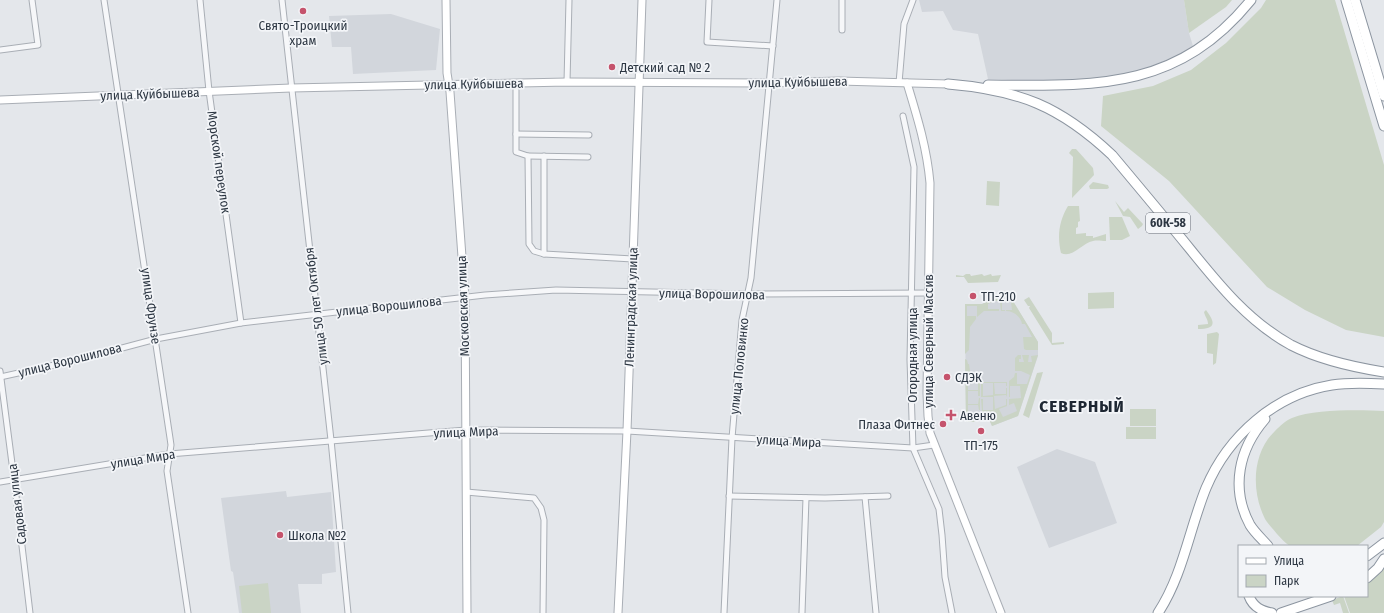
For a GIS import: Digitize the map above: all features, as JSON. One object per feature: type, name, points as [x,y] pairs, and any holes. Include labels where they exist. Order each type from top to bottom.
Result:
[{"type":"highway","points":[[948,84],[1076,84],[1124,80],[1146,74],[1172,64],[1220,34],[1251,0]]},
{"type":"highway","points":[[1346,0],[1384,126]]},
{"type":"highway","points":[[1355,0],[1384,96]]},
{"type":"highway","name":"60К-58","points":[[948,84],[975,86],[1012,94],[1030,100],[1064,116],[1112,155],[1218,283],[1253,318],[1273,334],[1310,354],[1348,366],[1384,372]]},
{"type":"highway","points":[[1158,613],[1167,600],[1178,574],[1206,488],[1216,468],[1241,434],[1274,406],[1312,389],[1348,383],[1384,384]]},
{"type":"highway","points":[[1267,545],[1250,523],[1243,508],[1240,493],[1242,459],[1247,444],[1256,429],[1268,416],[1280,407],[1315,389],[1332,385]]},
{"type":"highway","points":[[1368,555],[1384,543]]},
{"type":"highway","points":[[1368,577],[1378,568],[1384,559]]},
{"type":"highway","points":[[1250,597],[1254,606],[1263,611],[1272,613]]},
{"type":"highway","points":[[1281,613],[1313,599],[1324,597]]},
{"type":"street","points":[[0,50],[38,45],[32,0]]},
{"type":"street","name":"улица Фрунзе","points":[[104,0],[170,438],[170,454],[167,465],[168,482],[188,613]]},
{"type":"street","name":"Морской переулок","points":[[200,0],[209,91],[241,323]]},
{"type":"street","name":"улица 50 лет Октября","points":[[282,0],[331,440],[348,613]]},
{"type":"street","name":"Московская улица","points":[[446,0],[446,73],[450,92],[465,298],[467,613]]},
{"type":"street","points":[[566,82],[569,0]]},
{"type":"street","name":"Ленинградская улица","points":[[618,613],[627,431],[642,0]]},
{"type":"street","points":[[709,0],[707,42],[773,46]]},
{"type":"street","name":"улица Половинко","points":[[724,613],[732,438],[742,320],[751,278],[777,0]]},
{"type":"street","points":[[842,0],[842,30]]},
{"type":"street","points":[[899,83],[904,24],[913,0]]},
{"type":"street","name":"улица Куйбышева","points":[[0,100],[291,88],[566,82],[770,83],[839,81],[948,84]]},
{"type":"street","points":[[516,83],[516,152],[528,156],[588,157]]},
{"type":"street","name":"улица Северный Массив","points":[[907,83],[918,118],[928,165],[931,203],[928,293],[928,416],[930,433],[1001,613]]},
{"type":"street","name":"Огородная улица","points":[[903,116],[914,167],[910,360],[912,448],[939,509],[945,577],[952,613]]},
{"type":"street","points":[[516,134],[589,135]]},
{"type":"street","points":[[528,156],[530,244],[534,251],[544,254],[633,259]]},
{"type":"street","points":[[544,156],[544,254]]},
{"type":"street","name":"улица Ворошилова","points":[[0,375],[76,360],[156,339],[241,323],[485,295],[556,290],[747,294],[928,293]]},
{"type":"street","name":"Садовая улица","points":[[0,375],[30,613]]},
{"type":"street","name":"улица Мира","points":[[0,482],[170,454],[466,430],[627,431],[912,448],[934,445]]},
{"type":"street","points":[[466,492],[534,498],[541,508],[544,520],[543,613]]},
{"type":"street","points":[[729,496],[806,498],[888,496]]},
{"type":"street","points":[[865,497],[876,613]]},
{"type":"street","points":[[802,613],[806,498]]},
{"type":"shaded area","points":[[919,0],[1184,0],[1189,33],[1193,46],[1179,55],[1146,69],[1118,76],[1079,80],[1037,81],[988,79],[978,34],[953,30],[943,11],[922,12]]},
{"type":"shaded area","points":[[391,14],[440,29],[436,70],[353,74],[351,47],[332,47],[329,16]]},
{"type":"shaded area","points":[[1008,293],[1038,342],[1038,356],[1018,416],[992,426],[988,417],[973,422],[966,422],[965,304],[982,304]]},
{"type":"shaded area","points":[[1057,449],[1095,462],[1117,523],[1049,548],[1017,467]]},
{"type":"shaded area","name":"Школа №2","points":[[286,491],[287,497],[331,492],[336,572],[322,574],[322,584],[298,584],[301,613],[239,613],[233,572],[231,571],[221,498]]},
{"type":"green space","points":[[1184,0],[1232,0],[1226,7],[1189,33]]},
{"type":"green space","points":[[1266,0],[1335,0],[1384,165],[1384,337],[1346,330],[1305,310],[1267,287],[1169,181],[1101,126],[1103,96],[1153,86],[1191,70],[1226,43],[1261,8]]},
{"type":"green space","points":[[1072,149],[1076,149],[1093,168],[1094,175],[1072,198],[1073,157],[1069,153]]},
{"type":"green space","points":[[987,181],[1000,182],[999,206],[986,205]]},
{"type":"green space","points":[[1093,182],[1108,185],[1109,188],[1090,189],[1089,186]]},
{"type":"green space","points":[[1115,201],[1124,212],[1128,208],[1143,224],[1142,226],[1138,229],[1130,217],[1123,216]]},
{"type":"green space","points":[[1068,206],[1079,206],[1080,221],[1078,222],[1078,227],[1076,228],[1076,234],[1086,233],[1086,236],[1093,236],[1093,238],[1106,234],[1106,241],[1089,242],[1069,254],[1061,253],[1059,235],[1061,223]]},
{"type":"green space","points":[[1109,217],[1122,217],[1130,236],[1122,240],[1110,240]]},
{"type":"green space","points":[[970,274],[971,276],[982,274],[984,276],[991,274],[992,276],[1001,275],[998,282],[968,283],[964,277],[956,277],[956,275],[963,276]]},
{"type":"green space","points":[[1114,292],[1114,308],[1088,309],[1088,293]]},
{"type":"green space","points":[[1008,293],[1038,342],[1038,350],[1024,349],[1023,337],[1032,337],[1025,324],[1022,324],[1019,317],[1012,312],[1006,311],[1012,310],[1011,302],[1009,298],[1002,297],[1002,310],[1005,311],[1001,311],[1000,301],[994,301],[988,304],[988,309],[999,309],[999,311],[984,311],[977,317],[977,306],[967,306],[967,316],[976,316],[976,319],[970,327],[969,350],[965,354],[965,304],[982,304]]},
{"type":"green space","points":[[1029,297],[1052,333],[1052,343],[1064,342],[1064,344],[1052,345],[1029,308],[1030,306],[1028,306],[1024,300]]},
{"type":"green space","points":[[1206,310],[1211,318],[1212,324],[1209,328],[1198,329],[1198,325],[1208,324],[1204,312]]},
{"type":"green space","points":[[1217,332],[1219,334],[1216,363],[1213,365],[1213,354],[1207,353],[1207,334]]},
{"type":"green space","points":[[1018,355],[1021,355],[1019,362],[1024,362],[1022,355],[1029,355],[1028,362],[1032,362],[1031,356],[1038,355],[1018,416],[992,426],[988,417],[973,422],[966,422],[965,359],[969,364],[970,371],[977,380],[968,376],[968,390],[978,390],[978,382],[980,381],[980,396],[978,396],[978,391],[968,391],[968,404],[978,404],[980,398],[980,410],[978,405],[968,405],[968,418],[979,418],[979,412],[982,412],[981,399],[983,399],[983,410],[993,410],[993,397],[981,397],[981,384],[983,384],[983,396],[993,395],[993,383],[981,382],[1007,382],[1007,386],[1006,383],[994,383],[995,394],[1006,394],[1007,388],[1007,397],[1006,395],[994,396],[995,409],[1006,405],[1007,399],[1007,406],[999,409],[1003,417],[1017,411],[1014,403],[1009,405],[1009,399],[1021,398],[1020,386],[1010,386],[1009,397],[1009,381],[1014,377],[1015,373],[1017,373],[1017,384],[1027,384],[1030,375],[1021,371],[1015,371],[1015,358]]},
{"type":"green space","points":[[1043,372],[1029,418],[1023,415],[1037,373]]},
{"type":"green space","points":[[1130,409],[1156,409],[1156,426],[1130,426]]},
{"type":"green space","points":[[1362,410],[1384,411],[1384,522],[1381,527],[1358,545],[1288,545],[1265,519],[1257,497],[1256,473],[1258,461],[1267,440],[1285,422],[1292,418],[1313,413]]},
{"type":"green space","points":[[1126,427],[1156,427],[1156,439],[1126,439]]},
{"type":"green space","points":[[1384,565],[1384,613],[1350,613],[1344,597],[1368,597],[1368,582]]},
{"type":"green space","points":[[268,583],[271,613],[242,613],[239,586]]},
{"type":"green space","points":[[1343,597],[1349,613],[1343,613],[1340,603],[1334,605],[1332,600]]},
{"type":"place","name":"Свято-Троицкий храм","points":[[303,11]]},
{"type":"place","name":"Детский сад № 2","points":[[612,67]]},
{"type":"place","name":"ТП-210","points":[[973,296]]},
{"type":"place","name":"СДЭК","points":[[947,377]]},
{"type":"place","name":"Авеню","points":[[951,415]]},
{"type":"place","name":"Плаза Фитнес","points":[[943,424]]},
{"type":"place","name":"ТП-175","points":[[981,431]]},
{"type":"place","name":"Школа №2","points":[[280,535]]},
{"type":"district","name":"СЕВЕРНЫЙ","points":[[1082,406]]}]
